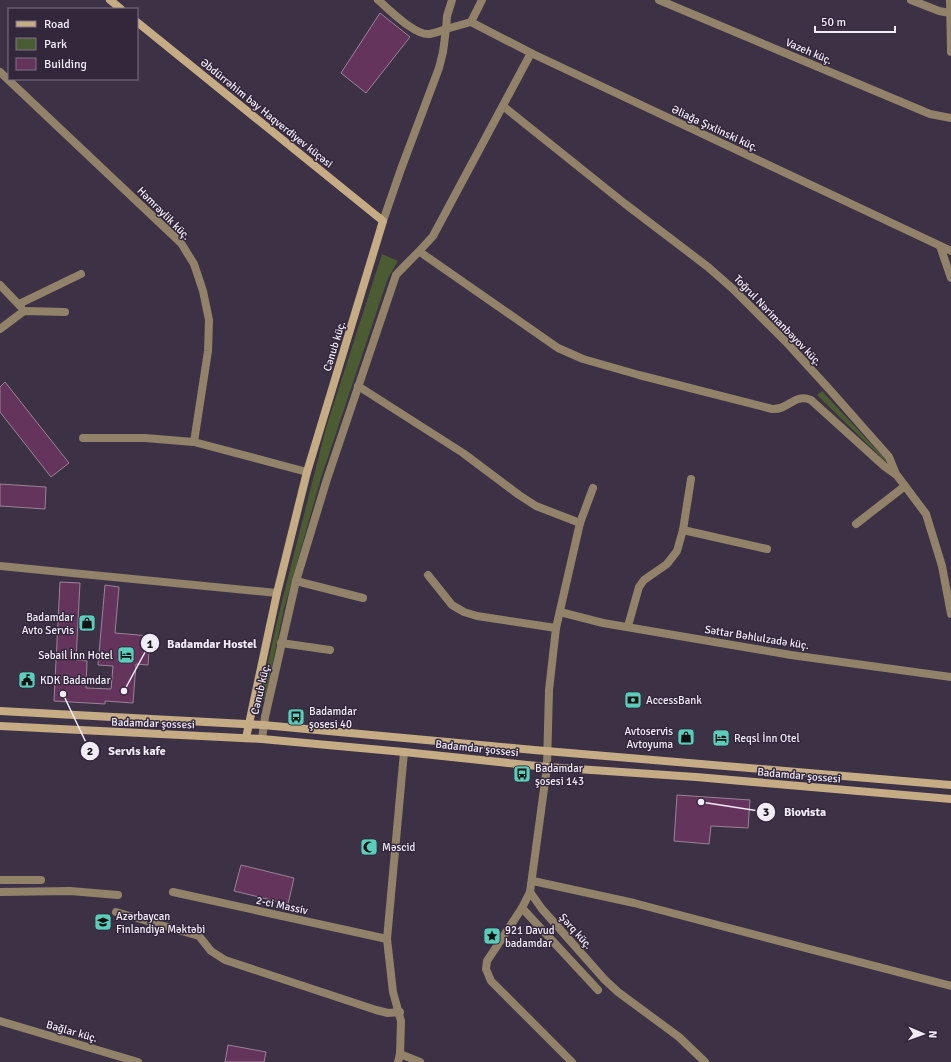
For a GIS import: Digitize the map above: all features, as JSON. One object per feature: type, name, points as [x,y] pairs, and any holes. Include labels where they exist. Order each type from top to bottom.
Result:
[{"type":"main road","points":[[110,0],[120,8]]},
{"type":"main road","name":"Əbdürrəhim bəy Haqverdiyev küçəsi","points":[[138,23],[383,221]]},
{"type":"main road","name":"Cənub küç.","points":[[246,738],[277,593],[307,472],[383,221]]},
{"type":"main road","name":"Badamdar şossesi","points":[[0,711],[263,725],[951,785]]},
{"type":"main road","name":"Badamdar şossesi","points":[[0,726],[262,739],[547,767],[704,778],[951,800]]},
{"type":"main road","points":[[869,792],[871,778]]},
{"type":"street","points":[[378,0],[420,33],[430,34],[471,22],[482,0]]},
{"type":"street","name":"Cənub küç.","points":[[383,221],[401,168],[439,68],[443,52],[447,16],[452,0]]},
{"type":"street","name":"Vazeh küç.","points":[[659,0],[930,114],[951,118]]},
{"type":"street","points":[[911,0],[938,11],[950,13]]},
{"type":"street","points":[[950,0],[951,52]]},
{"type":"street","name":"Əliağa Şıxlinski küç.","points":[[471,22],[531,53],[951,251]]},
{"type":"street","name":"Cənub küç.","points":[[262,739],[263,725],[296,581],[327,478],[396,275],[420,252],[433,236],[531,53]]},
{"type":"street","name":"Həmrəylik küç.","points":[[0,72],[8,80]]},
{"type":"street","name":"Həmrəylik küç.","points":[[8,80],[181,243],[194,264],[203,290],[209,320],[208,351],[194,442]]},
{"type":"street","name":"Toğrul Nərimanbəyov küç.","points":[[503,106],[624,203],[708,267],[733,289],[787,343],[830,390],[889,457],[896,474],[926,514],[942,566],[951,614]]},
{"type":"street","points":[[940,246],[951,278]]},
{"type":"street","points":[[420,252],[558,348],[583,359],[772,409],[783,408],[796,399],[801,398],[811,400],[884,466],[896,474]]},
{"type":"street","points":[[0,328],[22,307],[81,274]]},
{"type":"street","points":[[0,285],[22,307],[65,312]]},
{"type":"street","points":[[358,386],[463,452],[519,495],[536,506],[580,523]]},
{"type":"street","points":[[83,438],[145,438],[194,442],[307,472]]},
{"type":"street","points":[[628,626],[639,587],[644,580],[668,564],[677,551],[683,530],[691,479]]},
{"type":"street","points":[[856,524],[905,486]]},
{"type":"street","points":[[572,1062],[491,981],[486,969],[487,961],[522,908],[530,892],[547,767],[549,690],[556,628],[580,523],[593,488]]},
{"type":"street","points":[[683,530],[767,549]]},
{"type":"street","points":[[0,566],[277,593]]},
{"type":"street","points":[[428,575],[452,605],[464,612],[477,616],[556,628]]},
{"type":"street","points":[[296,581],[364,598]]},
{"type":"street","name":"Səttar Bəhlulzadə küç.","points":[[560,612],[603,623],[628,626],[791,655],[951,677]]},
{"type":"street","points":[[282,643],[330,650]]},
{"type":"street","points":[[398,1062],[402,1032],[400,1012],[393,992],[387,939],[404,752]]},
{"type":"street","points":[[0,880],[41,880]]},
{"type":"street","points":[[532,881],[634,903],[951,986]]},
{"type":"street","points":[[0,892],[70,891],[118,895]]},
{"type":"street","name":"2-ci Massiv","points":[[173,892],[387,939]]},
{"type":"street","name":"Şərq küç.","points":[[530,892],[542,909],[605,980],[618,992],[679,1037],[705,1062]]},
{"type":"street","points":[[522,908],[598,990]]},
{"type":"street","points":[[116,912],[199,936],[211,951],[225,960],[376,1010],[388,1013],[400,1012]]},
{"type":"street","name":"Bağlar küç.","points":[[0,1021],[138,1062]]},
{"type":"street","points":[[400,1054],[420,1062]]},
{"type":"green space","points":[[382,254],[398,261],[388,278],[321,478],[284,609],[265,699],[260,698],[279,613],[326,428]]},
{"type":"green space","points":[[822,391],[887,461],[886,462],[817,395]]},
{"type":"building","points":[[380,13],[410,37],[366,93],[341,73]]},
{"type":"building","points":[[5,382],[69,463],[51,477],[0,412],[0,387]]},
{"type":"building","points":[[0,484],[46,487],[45,509],[0,506]]},
{"type":"building","points":[[60,582],[80,583],[76,660],[87,661],[86,688],[111,689],[113,666],[98,665],[105,585],[119,587],[115,633],[150,636],[148,665],[136,664],[133,703],[105,701],[105,704],[54,701]]},
{"type":"building","points":[[677,795],[750,800],[748,828],[711,826],[709,844],[674,841]]},
{"type":"building","points":[[241,865],[294,878],[288,904],[234,891]]},
{"type":"building","points":[[228,1045],[266,1052],[264,1062],[225,1062]]},
{"type":"place","name":"Badamdar Avto Servis","points":[[87,623]]},
{"type":"place","name":"Səbail İnn Hotel","points":[[126,655]]},
{"type":"place","name":"KDK Badamdar","points":[[27,680]]},
{"type":"place","name":"Badamdar Hostel","points":[[124,691]]},
{"type":"place","name":"Servis kafe","points":[[63,694]]},
{"type":"place","name":"AccessBank","points":[[633,700]]},
{"type":"place","name":"Badamdar şosesi 40","points":[[296,717]]},
{"type":"place","name":"Avtoservis Avtoyuma","points":[[686,737]]},
{"type":"place","name":"Reqsl İnn Otel","points":[[721,738]]},
{"type":"place","name":"Badamdar şosesi 143","points":[[522,774]]},
{"type":"place","name":"Biovista","points":[[701,802]]},
{"type":"place","name":"Məscid","points":[[369,847]]},
{"type":"place","name":"Azərbaycan Finlandiya Məktəbi","points":[[103,922]]},
{"type":"place","name":"921 Davud badamdar","points":[[492,936]]}]
